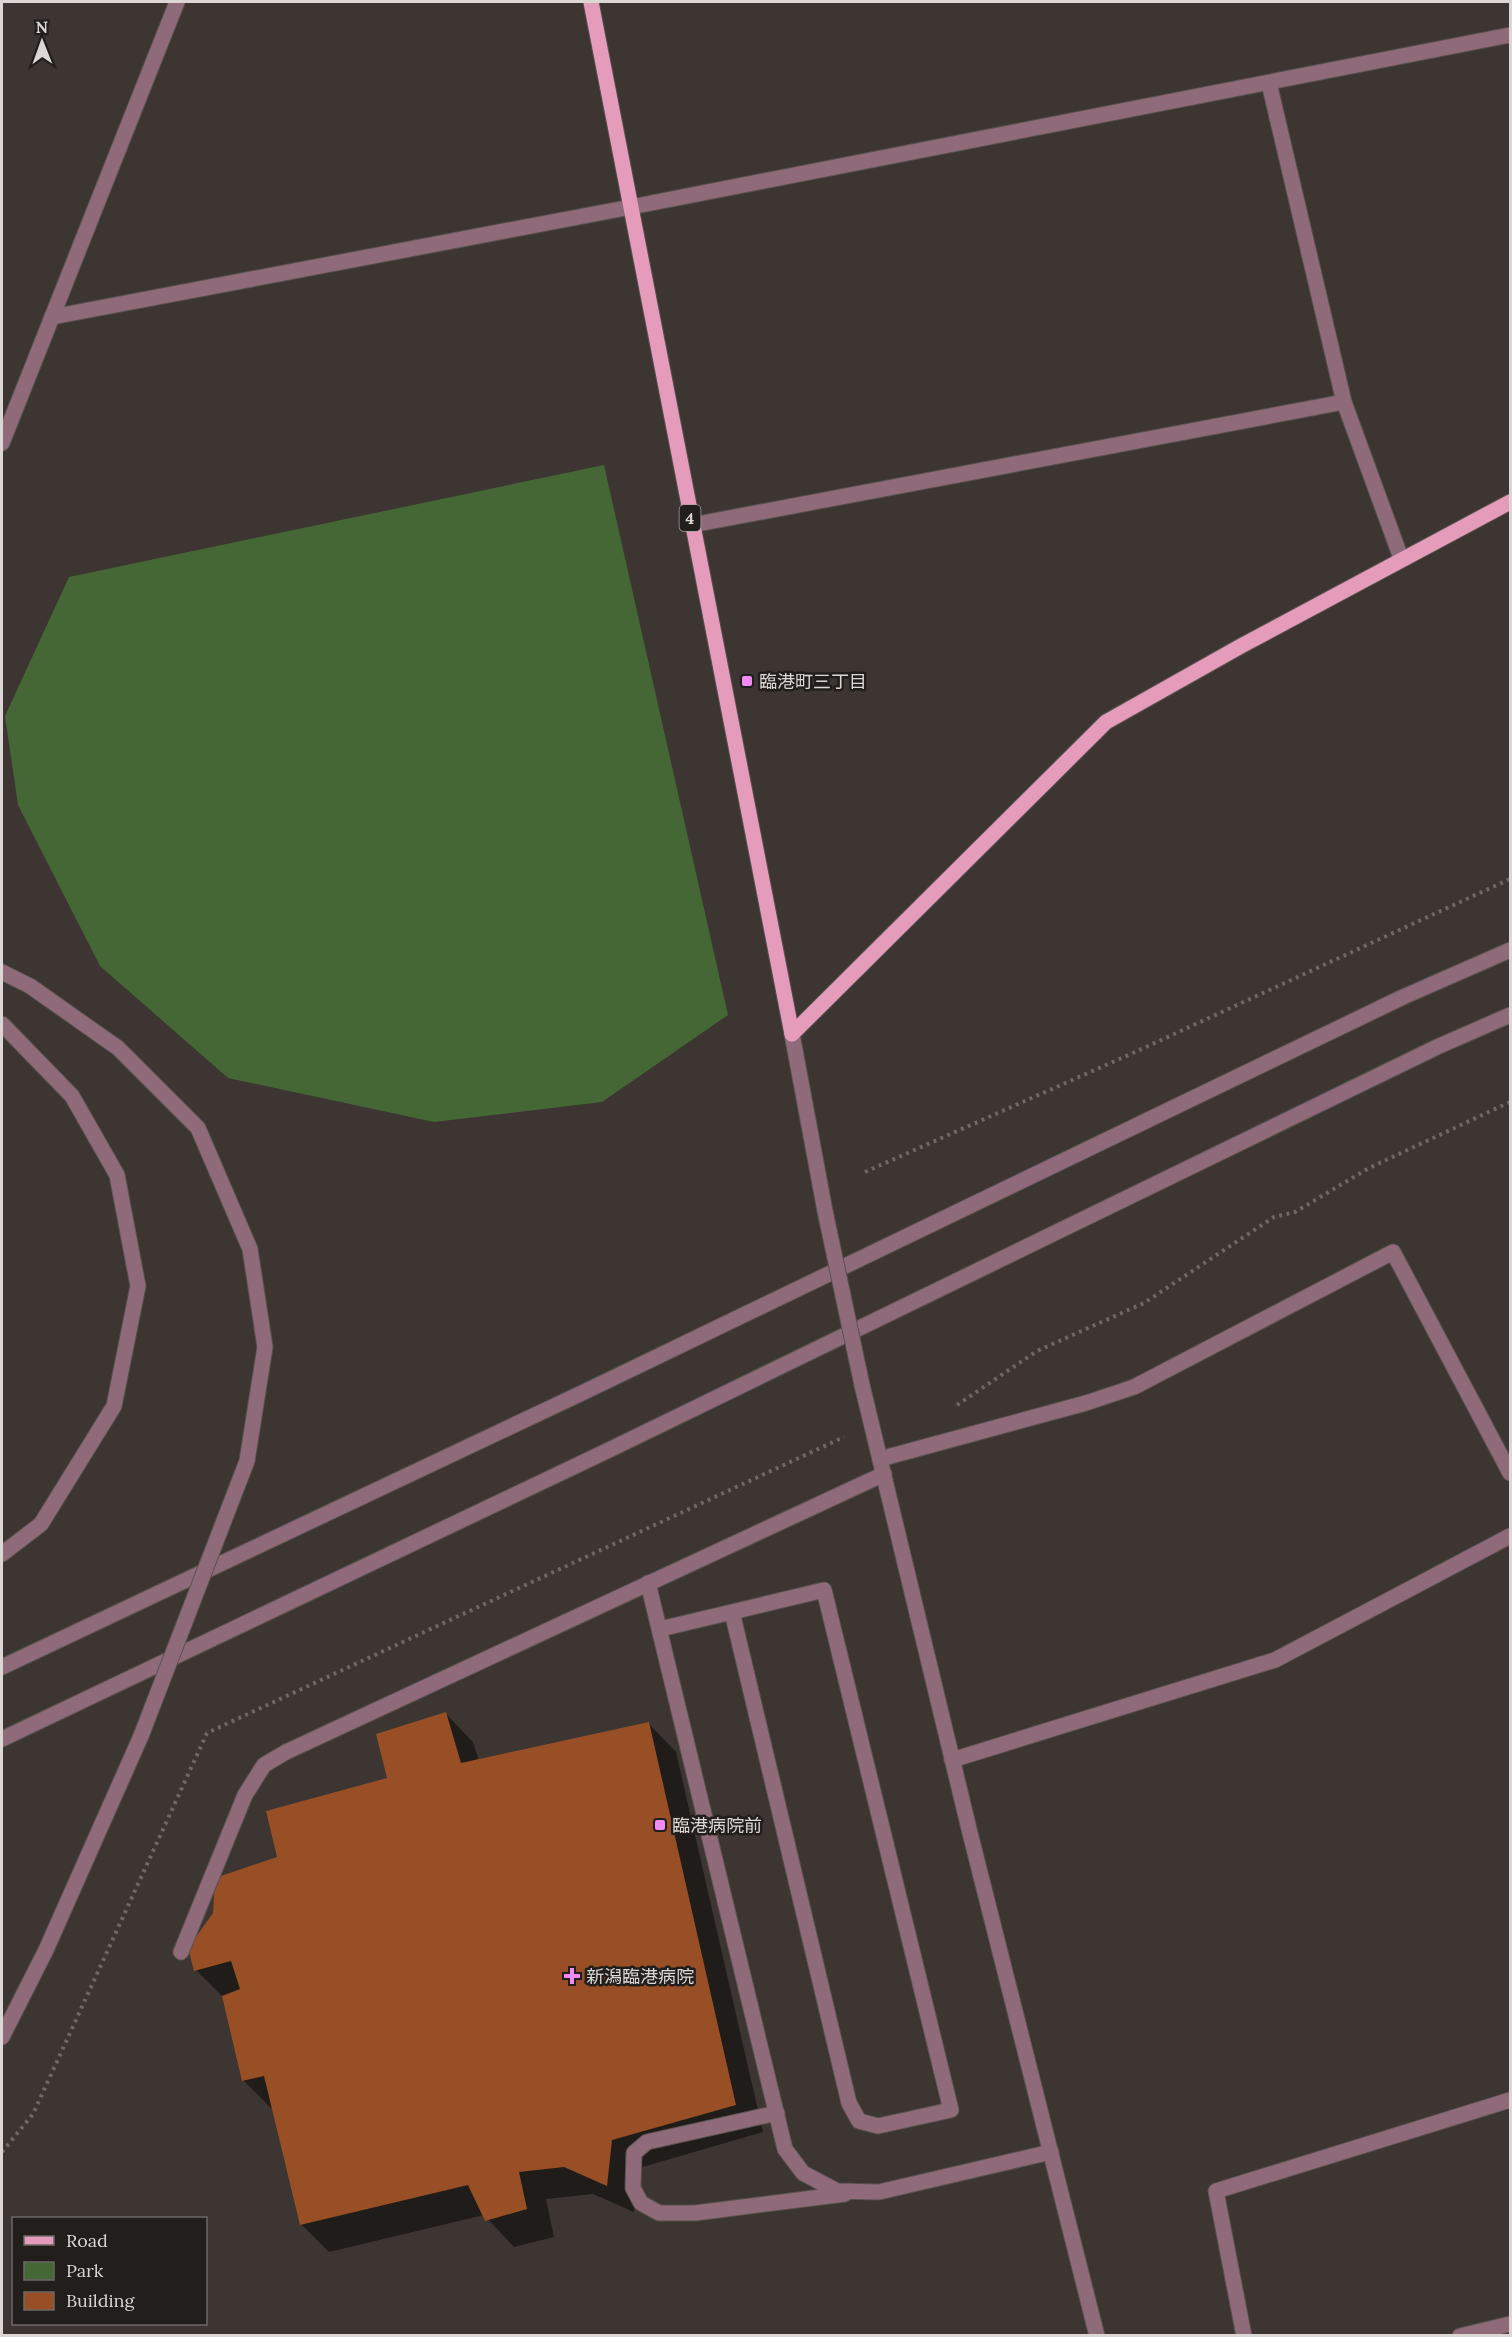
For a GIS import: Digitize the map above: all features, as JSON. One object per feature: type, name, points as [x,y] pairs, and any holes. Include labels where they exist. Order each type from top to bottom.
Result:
[{"type":"main road","name":"4","points":[[591,2],[792,1034]]},
{"type":"main road","points":[[792,1034],[1106,722],[1401,558],[1510,502]]},
{"type":"street","points":[[2,443],[177,2]]},
{"type":"street","points":[[52,317],[631,207],[1510,35]]},
{"type":"street","points":[[1269,82],[1344,402],[1401,558]]},
{"type":"street","points":[[692,525],[1344,402]]},
{"type":"street","points":[[2,1667],[595,1387],[1403,997],[1510,950]]},
{"type":"street","points":[[2,972],[30,986],[118,1048],[198,1128],[250,1249],[265,1347],[247,1461],[141,1736],[46,1950],[2,2037]]},
{"type":"street","points":[[2,1739],[611,1449],[1427,1053],[1510,1015]]},
{"type":"street","points":[[2,1024],[72,1096],[117,1175],[138,1286],[114,1406],[41,1524],[2,1554]]},
{"type":"street","points":[[792,1034],[825,1211],[862,1384],[952,1760],[1097,2336]]},
{"type":"street","points":[[181,1952],[245,1795],[264,1765],[286,1752],[648,1583],[882,1467],[1134,1387],[1393,1252],[1510,1473]]},
{"type":"street","points":[[952,1760],[1275,1660],[1510,1536]]},
{"type":"street","points":[[648,1583],[785,2149],[803,2173],[837,2191],[879,2192],[1050,2152]]},
{"type":"street","points":[[660,1629],[824,1590],[951,2109],[878,2126],[860,2121],[849,2103],[732,1612]]},
{"type":"street","points":[[1244,2336],[1216,2192],[1510,2100]]},
{"type":"street","points":[[777,2113],[648,2142],[634,2153],[633,2188],[641,2203],[659,2212],[695,2213],[796,2202],[863,2191]]},
{"type":"street","points":[[1460,2336],[1510,2324]]},
{"type":"path","points":[[865,1172],[1144,1048],[1510,879]]},
{"type":"path","points":[[953,1408],[1037,1351],[1144,1303],[1274,1217],[1295,1212],[1369,1168],[1510,1102]]},
{"type":"green space","points":[[604,465],[728,1015],[602,1102],[434,1122],[228,1078],[100,966],[18,805],[5,716],[69,577]]},
{"type":"building","points":[[446,1712],[461,1763],[649,1722],[736,2105],[612,2140],[607,2186],[564,2167],[519,2172],[527,2209],[485,2221],[468,2185],[300,2225],[264,2076],[242,2081],[222,1996],[240,1989],[231,1961],[194,1971],[188,1948],[213,1913],[215,1878],[277,1857],[266,1811],[387,1778],[376,1734]]},
{"type":"place","name":"臨港町三丁目","points":[[747,681]]},
{"type":"place","name":"臨港病院前","points":[[660,1825]]},
{"type":"place","name":"新潟臨港病院","points":[[572,1976]]}]
